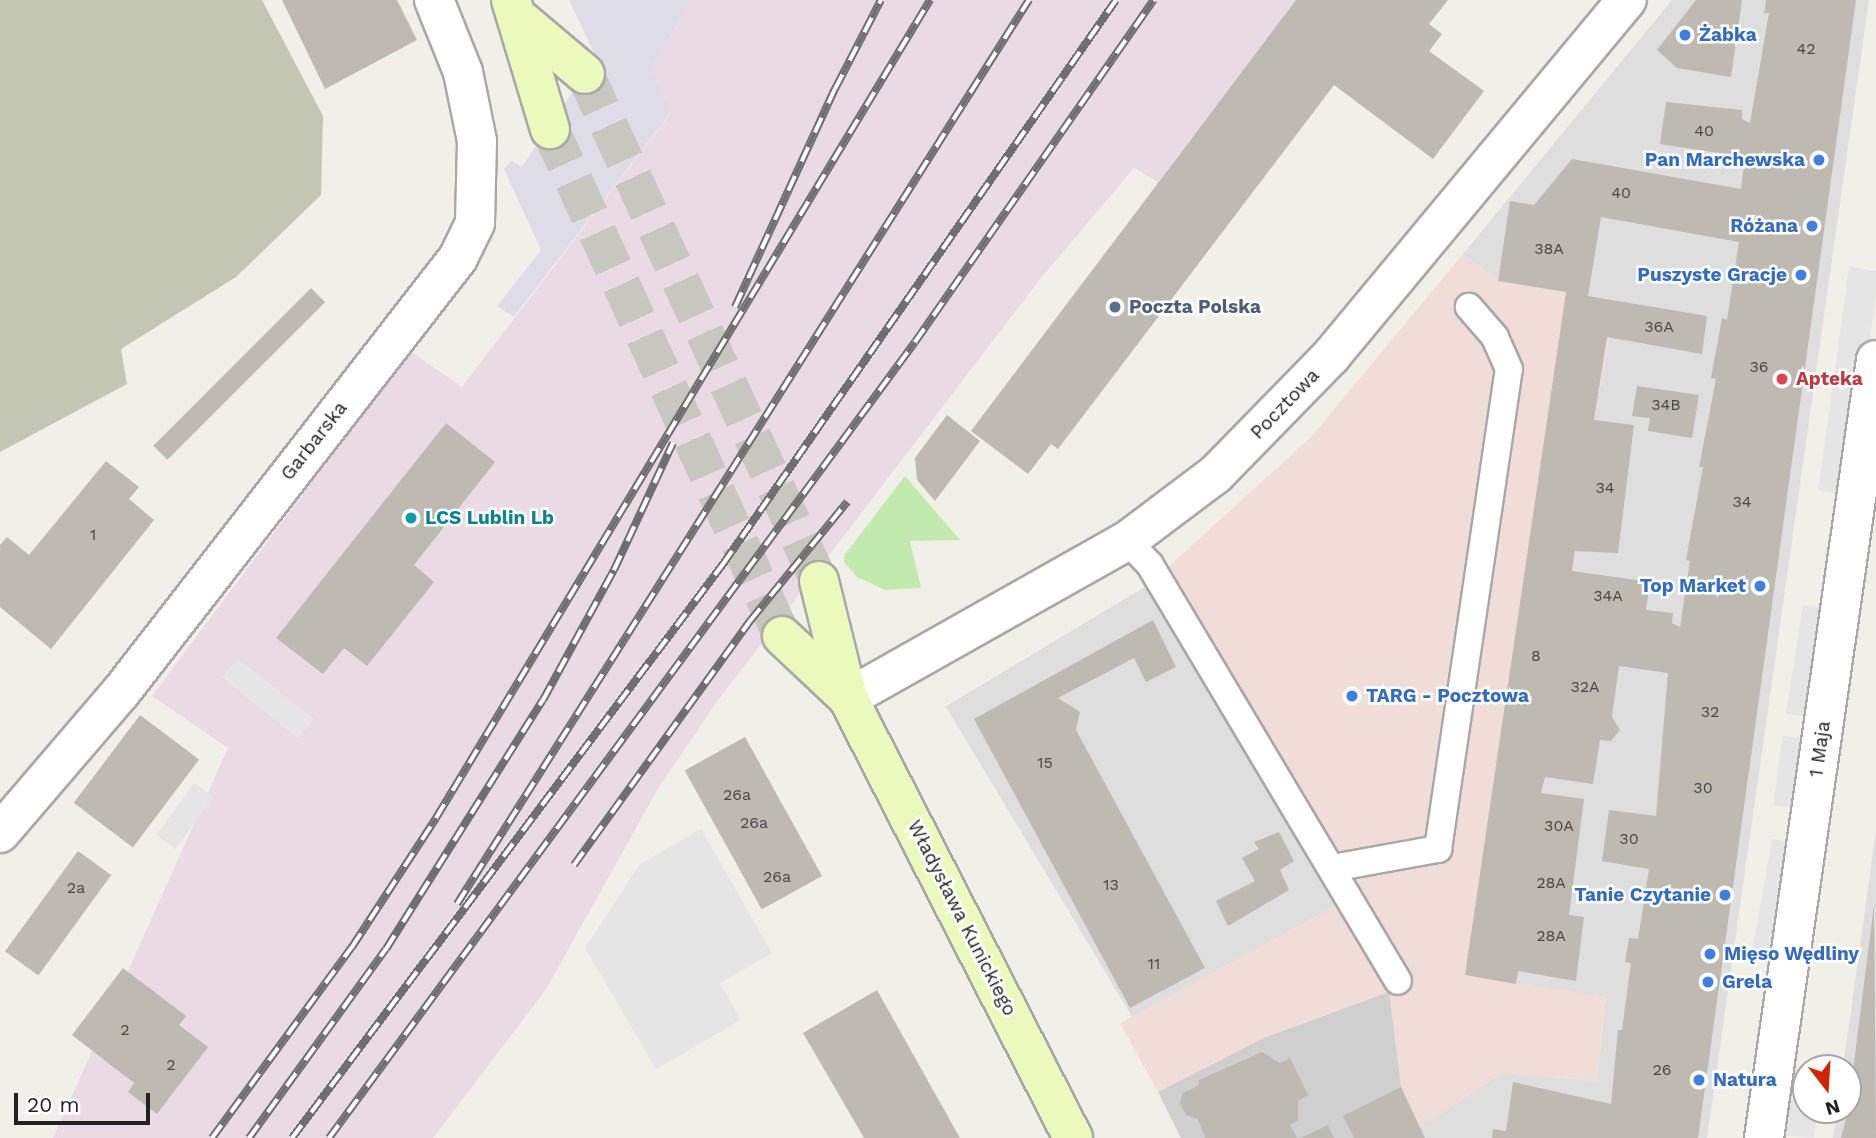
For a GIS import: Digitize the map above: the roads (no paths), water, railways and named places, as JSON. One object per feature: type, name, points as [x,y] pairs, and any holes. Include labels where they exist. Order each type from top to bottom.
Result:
[{"type":"main road","points":[[515,9],[585,74]]},
{"type":"main road","points":[[515,9],[550,129]]},
{"type":"main road","name":"Władysława Kunickiego","points":[[819,581],[848,698],[1073,1138]]},
{"type":"main road","name":"Władysława Kunickiego","points":[[782,636],[848,698]]},
{"type":"street","name":"Garbarska","points":[[0,833],[121,692],[458,258],[475,223],[477,141],[463,72],[433,0]]},
{"type":"street","name":"Pocztowa","points":[[848,698],[1127,541],[1216,474],[1305,383],[1627,0]]},
{"type":"street","name":"1 Maja","points":[[1764,1138],[1876,360]]},
{"type":"lane","points":[[1333,868],[1438,849],[1509,369],[1496,337],[1469,307]]},
{"type":"lane","points":[[1127,541],[1150,565],[1398,981]]},
{"type":"tunnel","points":[[585,74],[819,581]]},
{"type":"tunnel","points":[[550,129],[782,636]]},
{"type":"railway","points":[[735,307],[835,89],[881,0]]},
{"type":"railway","points":[[212,1138],[352,947],[436,818],[930,0]]},
{"type":"railway","points":[[457,904],[1029,0]]},
{"type":"railway","points":[[292,1138],[723,564],[1116,0]]},
{"type":"railway","points":[[329,1138],[915,342],[1154,0]]},
{"type":"railway","points":[[249,1138],[386,949],[543,700],[614,570],[673,443]]},
{"type":"railway","points":[[574,865],[750,621],[847,502]]},
{"type":"place","name":"Żabka","points":[[1685,35]]},
{"type":"place","name":"Pan Marchewska","points":[[1819,160]]},
{"type":"place","name":"Różana","points":[[1812,226]]},
{"type":"place","name":"Puszyste Gracje","points":[[1801,275]]},
{"type":"place","name":"Poczta Polska","points":[[1115,307]]},
{"type":"place","name":"Apteka","points":[[1782,379]]},
{"type":"place","name":"LCS Lublin Lb","points":[[411,518]]},
{"type":"place","name":"Top Market","points":[[1760,586]]},
{"type":"place","name":"TARG - Pocztowa","points":[[1352,696]]},
{"type":"place","name":"Tanie Czytanie","points":[[1725,895]]},
{"type":"place","name":"Mięso Wędliny","points":[[1710,954]]},
{"type":"place","name":"Grela","points":[[1708,982]]},
{"type":"place","name":"Natura","points":[[1699,1080]]}]
